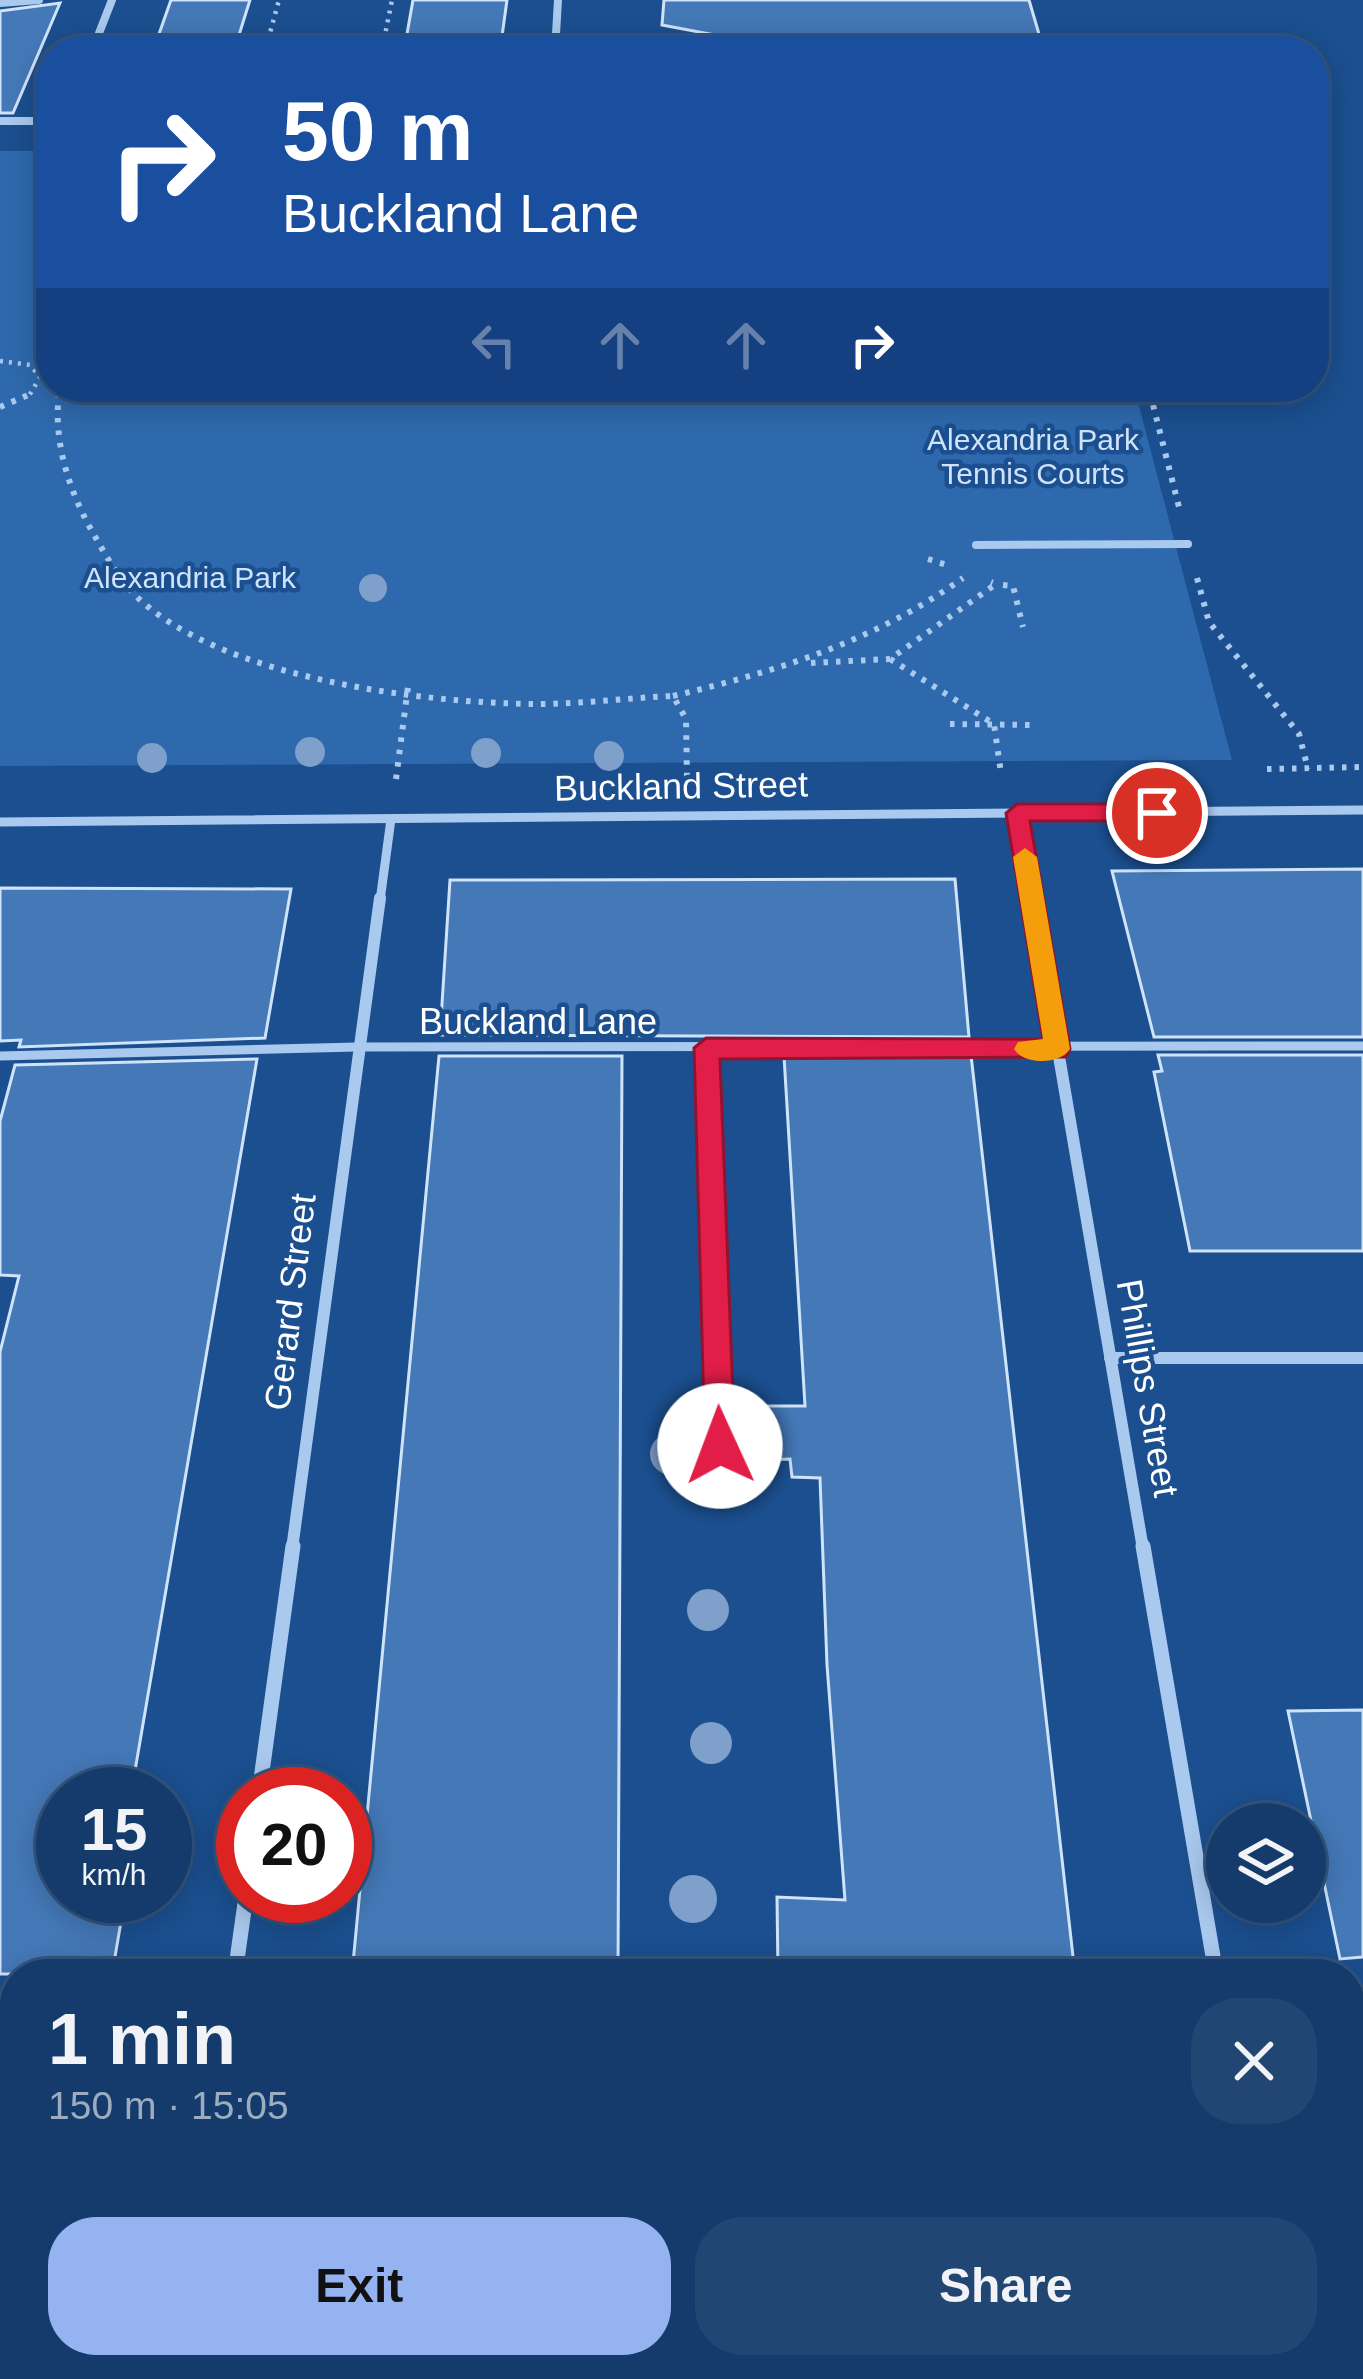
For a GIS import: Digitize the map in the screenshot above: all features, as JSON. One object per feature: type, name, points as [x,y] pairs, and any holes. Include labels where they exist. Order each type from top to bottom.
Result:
[{"type":"street","points":[[0,3],[39,0]]},
{"type":"street","points":[[98,36],[112,0]]},
{"type":"street","points":[[556,36],[558,0]]},
{"type":"street","points":[[0,121],[36,121]]},
{"type":"street","name":"Buckland Street","points":[[0,822],[1363,810]]},
{"type":"street","name":"Phillips Street","points":[[1017,813],[1213,1959]]},
{"type":"street","name":"Gerard Street","points":[[263,1767],[391,819]]},
{"type":"street","points":[[1110,1358],[1363,1358]]},
{"type":"street","points":[[238,1959],[243,1923]]},
{"type":"lane","points":[[976,545],[1188,544]]},
{"type":"lane","name":"Buckland Lane","points":[[0,1057],[357,1047],[1363,1046]]},
{"type":"lane","points":[[706,1048],[720,1446]]},
{"type":"path","points":[[269,36],[279,0]]},
{"type":"path","points":[[384,36],[392,0]]},
{"type":"path","points":[[0,362],[36,369]]},
{"type":"path","points":[[0,407],[26,398],[36,387]]},
{"type":"path","points":[[59,402],[58,421],[74,494],[111,565],[141,601],[183,629],[265,663],[407,690],[539,704],[674,697],[803,664],[865,640],[938,599],[971,572],[976,545]]},
{"type":"path","points":[[971,572],[995,584],[1013,586],[1023,627]]},
{"type":"path","points":[[803,664],[890,659],[995,584]]},
{"type":"path","points":[[1226,644],[1299,734],[1308,768]]},
{"type":"path","points":[[890,659],[994,724],[1001,773]]},
{"type":"path","points":[[396,779],[407,690]]},
{"type":"path","points":[[674,697],[686,719],[687,777]]},
{"type":"path","points":[[950,724],[1034,725]]},
{"type":"green space","name":"Alexandria Park","points":[[0,151],[36,151],[36,402],[1138,402],[1232,760],[0,766]]},
{"type":"building","points":[[171,0],[250,0],[239,36],[158,36]]},
{"type":"building","points":[[413,0],[507,0],[502,36],[407,36]]},
{"type":"building","points":[[664,0],[1029,0],[1040,36],[720,36],[662,25]]},
{"type":"building","points":[[60,3],[46,36],[36,36],[36,59],[13,113],[0,113],[0,11]]},
{"type":"building","points":[[1363,869],[1363,1037],[1154,1037],[1112,871]]},
{"type":"building","points":[[955,879],[969,1037],[440,1035],[450,880]]},
{"type":"building","points":[[0,888],[291,889],[265,1038],[19,1047],[21,1040],[0,1041]]},
{"type":"building","points":[[971,1055],[1073,1959],[778,1959],[777,1897],[845,1900],[827,1665],[820,1478],[792,1477],[790,1459],[736,1461],[734,1406],[805,1406],[784,1056]]},
{"type":"building","points":[[1158,1055],[1363,1055],[1363,1251],[1190,1251],[1154,1072],[1162,1071]]},
{"type":"building","points":[[439,1056],[622,1056],[618,1959],[353,1959],[357,1923],[372,1923],[372,1767]]},
{"type":"building","points":[[257,1059],[136,1767],[36,1767],[36,1923],[121,1923],[115,1959],[0,1959],[0,1352],[19,1276],[0,1275],[0,1121],[15,1065]]},
{"type":"building","points":[[1363,1710],[1363,1957],[1340,1959],[1326,1892],[1326,1803],[1307,1803],[1288,1711]]},
{"type":"slow traffic","points":[[1025,857],[1057,1049],[1027,1049]]},
{"type":"route","points":[[720,1446],[706,1048],[1057,1049],[1017,813],[1157,813]]},
{"type":"park label","name":"Alexandria Park Tennis Courts","points":[[1033,456]]}]
